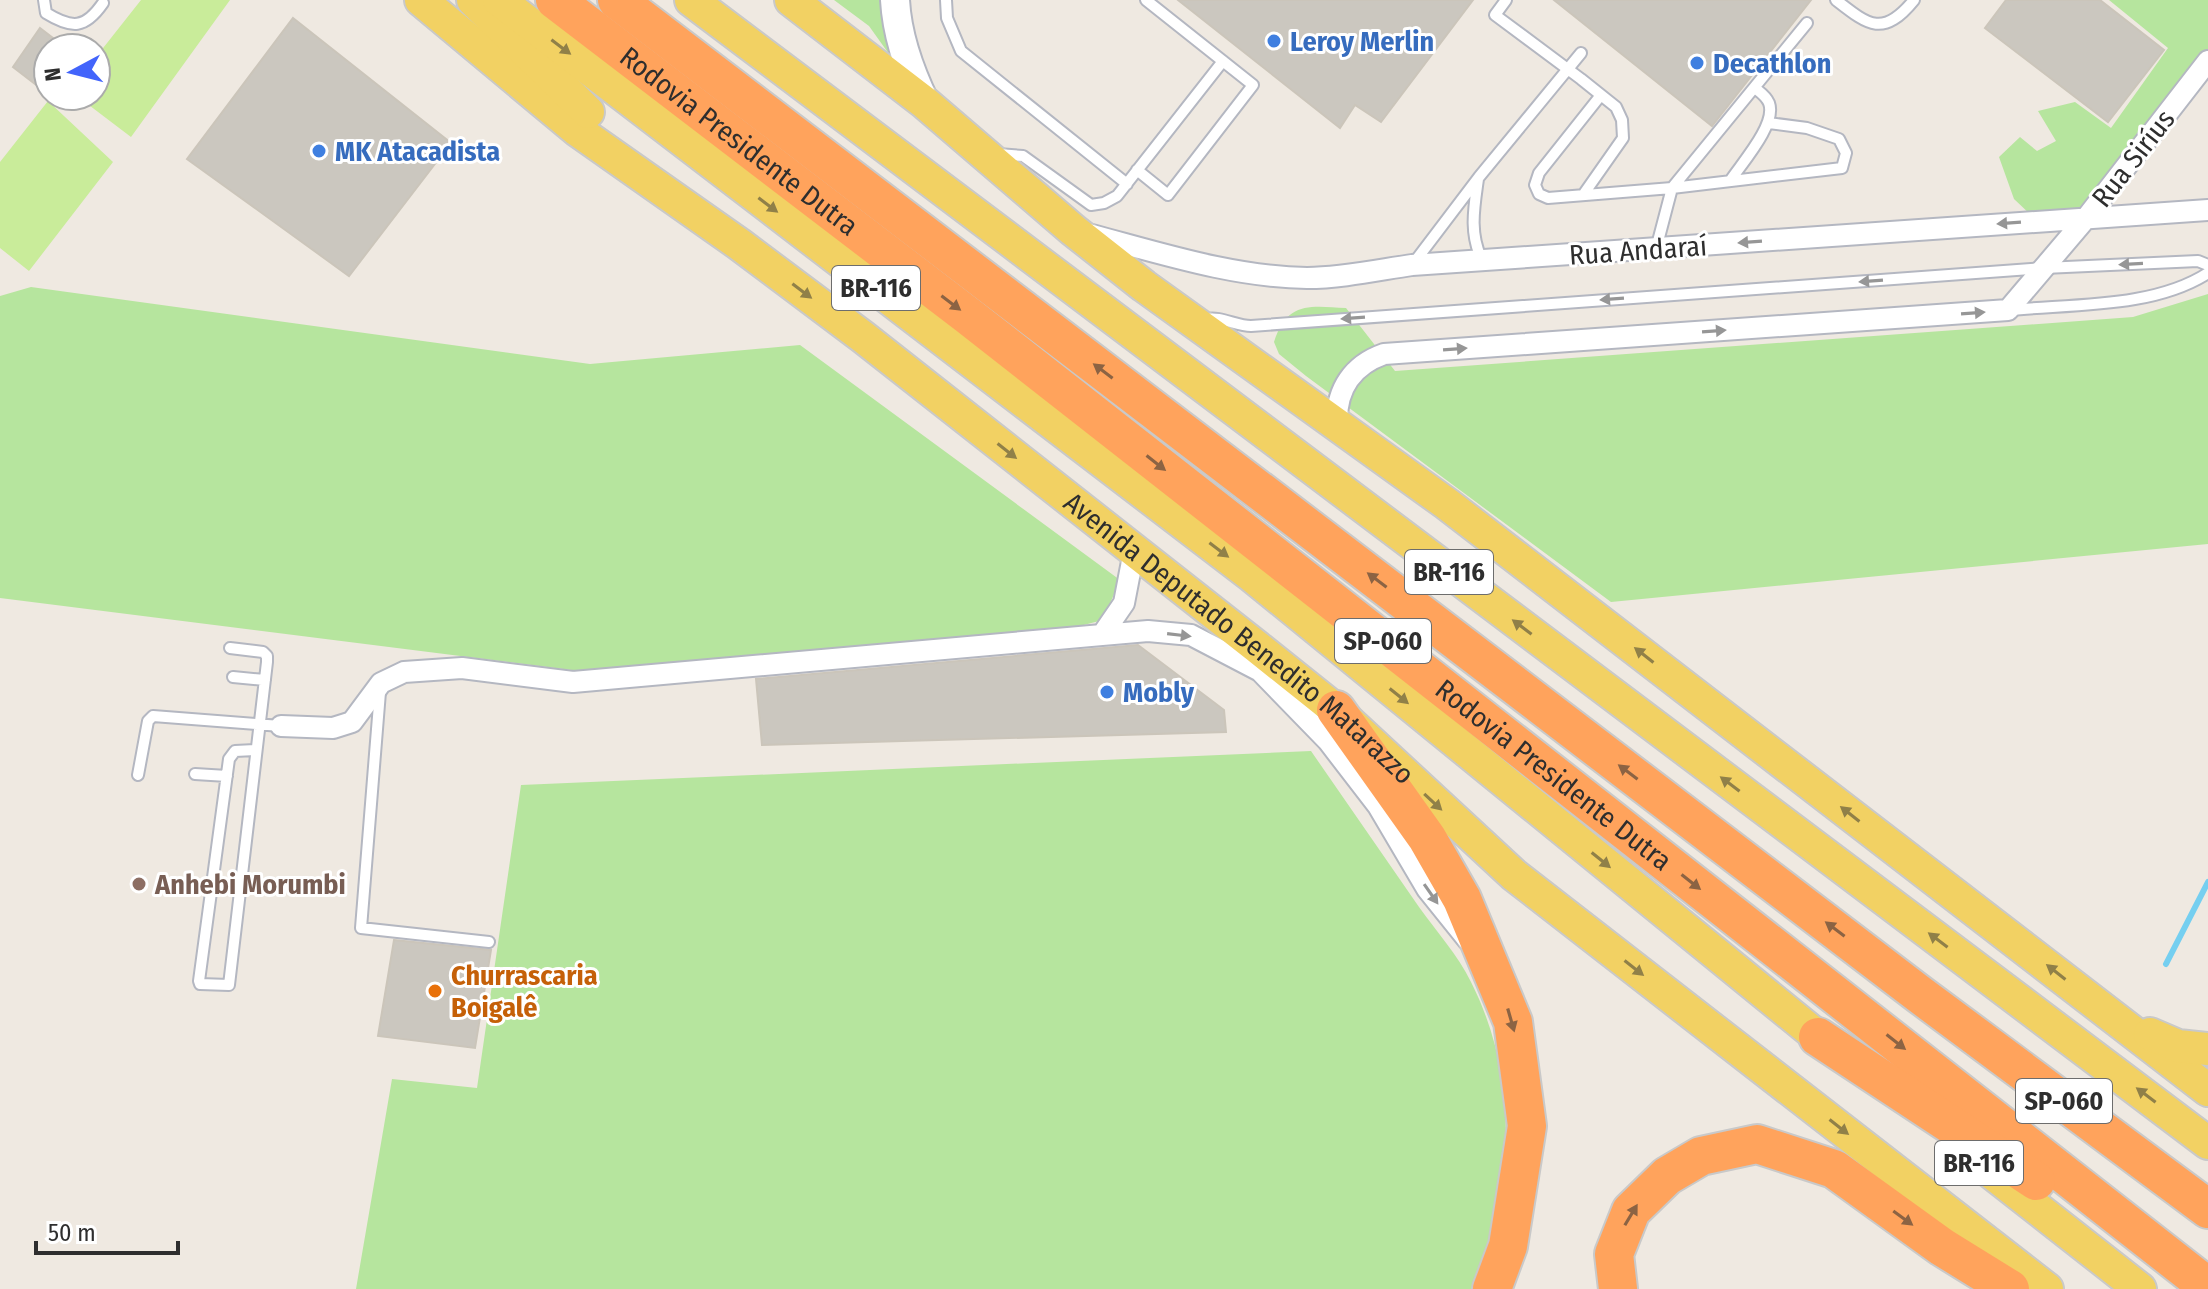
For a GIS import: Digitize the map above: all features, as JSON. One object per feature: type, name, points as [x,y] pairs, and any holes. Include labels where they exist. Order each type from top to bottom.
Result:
[{"type":"highway","name":"Rodovia Presidente Dutra","points":[[555,0],[980,325],[2206,1288]]},
{"type":"highway","name":"Rodovia Presidente Dutra","points":[[617,0],[1919,994],[2208,1209]]},
{"type":"highway","points":[[1336,710],[1427,838],[1462,899],[1513,1022],[1527,1126],[1508,1246],[1492,1289]]},
{"type":"highway","points":[[1818,1037],[2206,1288]]},
{"type":"highway","points":[[1618,1289],[1614,1254],[1631,1211],[1667,1176],[1701,1156],[1757,1144],[1834,1169],[1942,1247],[2010,1289]]},
{"type":"main road","name":"Avenida Deputado Benedito Matarazzo","points":[[421,0],[577,130],[739,244],[1336,710],[1514,875],[2047,1289]]},
{"type":"main road","points":[[473,0],[574,101],[739,244]]},
{"type":"main road","name":"Rodovia Presidente Dutra","points":[[499,0],[1252,576],[1818,1037],[2140,1289]]},
{"type":"main road","name":"BR-116","points":[[691,0],[2208,1143]]},
{"type":"main road","points":[[791,0],[925,103],[1073,230],[1447,504],[2208,1090]]},
{"type":"main road","points":[[895,0],[898,29],[908,67],[925,103]]},
{"type":"main road","points":[[2118,1020],[2178,1046],[2208,1049]]},
{"type":"street","name":"Rua Siríus","points":[[2008,310],[2087,217],[2208,61]]},
{"type":"street","name":"Rua Andaraí","points":[[1073,230],[1216,267],[1310,278],[1412,265],[2208,210]]},
{"type":"street","points":[[1337,423],[1338,401],[1347,380],[1363,363],[1384,354],[2008,310]]},
{"type":"street","points":[[1102,635],[1124,603],[1134,551]]},
{"type":"street","points":[[281,726],[333,728],[352,722],[381,683],[404,672],[462,668],[573,682],[1148,631],[1191,635],[1260,671],[1328,741],[1378,806],[1427,889],[1454,925],[1490,963]]},
{"type":"lane","points":[[44,0],[46,13],[62,23],[72,24],[81,24],[94,17],[103,3]]},
{"type":"lane","points":[[946,0],[947,18],[961,51],[1127,184]]},
{"type":"lane","points":[[1137,170],[1168,195],[1253,85],[1146,0]]},
{"type":"lane","points":[[1506,0],[1495,15],[1616,107],[1622,120],[1623,138],[1583,195]]},
{"type":"lane","points":[[1836,0],[1865,23],[1884,24],[1914,0]]},
{"type":"lane","points":[[1656,249],[1672,188],[1807,23]]},
{"type":"lane","points":[[1412,265],[1479,177],[1581,53]]},
{"type":"lane","points":[[980,152],[1023,156],[1091,205],[1111,200],[1127,184],[1223,61]]},
{"type":"lane","points":[[1730,181],[1769,123],[1768,99],[1756,89]]},
{"type":"lane","points":[[1601,95],[1539,173],[1535,185],[1539,194],[1548,198],[1672,188],[1842,168],[1846,153],[1839,139],[1807,128],[1769,123]]},
{"type":"lane","points":[[1479,177],[1473,243],[1482,260]]},
{"type":"lane","points":[[1196,323],[1211,317],[1237,326],[1251,326],[2044,268],[2198,261],[2208,265]]},
{"type":"lane","points":[[2008,310],[2141,298],[2190,284],[2208,273]]},
{"type":"lane","points":[[230,648],[263,652],[267,656],[265,680],[229,985],[200,984],[229,759],[235,751],[255,750]]},
{"type":"lane","points":[[233,677],[265,680]]},
{"type":"lane","points":[[381,683],[361,928],[489,942]]},
{"type":"lane","points":[[138,775],[148,721],[153,716],[281,726]]},
{"type":"lane","points":[[195,774],[227,776]]},
{"type":"green space","points":[[141,0],[230,0],[131,137],[98,112],[112,112],[112,37]]},
{"type":"green space","points":[[834,0],[880,0],[894,61],[869,26]]},
{"type":"green space","points":[[2109,0],[2208,0],[2208,51],[2083,211],[2032,216],[2014,199],[1999,157],[2020,137],[2037,151],[2056,141],[2038,111],[2075,102],[2111,128],[2168,48]]},
{"type":"green space","points":[[39,112],[60,112],[113,162],[29,271],[0,248],[0,162]]},
{"type":"green space","points":[[31,287],[590,364],[800,345],[1120,580],[1103,620],[1076,627],[579,671],[0,598],[0,296]]},
{"type":"green space","points":[[2208,294],[2208,544],[1611,602],[1306,376],[1279,354],[1274,342],[1286,319],[1301,309],[1346,308],[1395,371],[2133,317]]},
{"type":"green space","points":[[1311,751],[1460,962],[1487,1019],[1498,1057],[1506,1136],[1496,1214],[1486,1252],[1471,1289],[356,1289],[392,1079],[477,1088],[521,785]]},
{"type":"building","points":[[1178,0],[1473,0],[1381,122],[1355,105],[1340,128]]},
{"type":"building","name":"Decathlon","points":[[1554,0],[1811,0],[1712,126]]},
{"type":"building","points":[[2006,0],[2100,0],[2164,50],[2108,122],[1985,28]]},
{"type":"building","name":"MK Atacadista","points":[[293,18],[451,143],[349,276],[187,159]]},
{"type":"building","points":[[32,40],[32,82],[13,67]]},
{"type":"building","points":[[1138,645],[1224,710],[1226,732],[762,745],[756,679]]},
{"type":"building","name":"Churrascaria Boigalê","points":[[394,940],[491,950],[475,1048],[378,1036]]},
{"type":"waterway","points":[[2166,964],[2208,882]]},
{"type":"place","name":"Leroy Merlin","points":[[1274,41]]},
{"type":"place","name":"Decathlon","points":[[1697,63]]},
{"type":"place","name":"MK Atacadista","points":[[319,151]]},
{"type":"place","name":"Mobly","points":[[1107,692]]},
{"type":"place","name":"Anhebi Morumbi","points":[[139,884]]},
{"type":"place","name":"Churrascaria Boigalê","points":[[435,991]]}]
